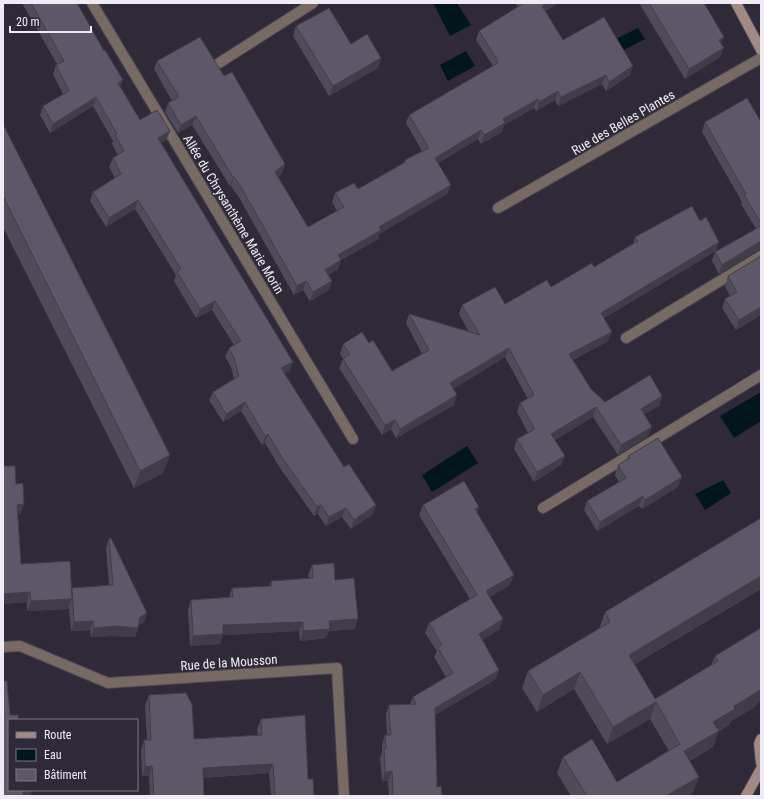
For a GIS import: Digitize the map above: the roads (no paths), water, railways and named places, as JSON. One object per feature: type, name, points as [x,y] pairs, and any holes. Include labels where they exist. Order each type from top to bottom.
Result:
[{"type":"street","name":"Allée du Chrysanthème Marie Morin","points":[[92,3],[353,439]]},
{"type":"street","points":[[219,63],[313,3]]},
{"type":"street","points":[[736,3],[761,50]]},
{"type":"street","name":"Rue des Belles Plantes","points":[[498,208],[761,58]]},
{"type":"street","points":[[626,338],[761,256]]},
{"type":"street","points":[[543,508],[761,375]]},
{"type":"street","name":"Rue de la Mousson","points":[[3,646],[20,646],[108,683],[337,668],[344,796]]},
{"type":"street","points":[[761,739],[759,744],[761,763]]},
{"type":"street","points":[[746,796],[761,769]]},
{"type":"water","points":[[433,3],[457,3],[471,25],[450,36]]},
{"type":"water","points":[[638,28],[645,39],[620,52],[614,40]]},
{"type":"water","points":[[466,51],[475,66],[448,81],[440,65]]},
{"type":"water","points":[[761,392],[761,421],[734,438],[720,416]]},
{"type":"water","points":[[467,446],[478,463],[432,492],[422,475]]},
{"type":"water","points":[[723,480],[731,493],[705,510],[695,494]]}]
